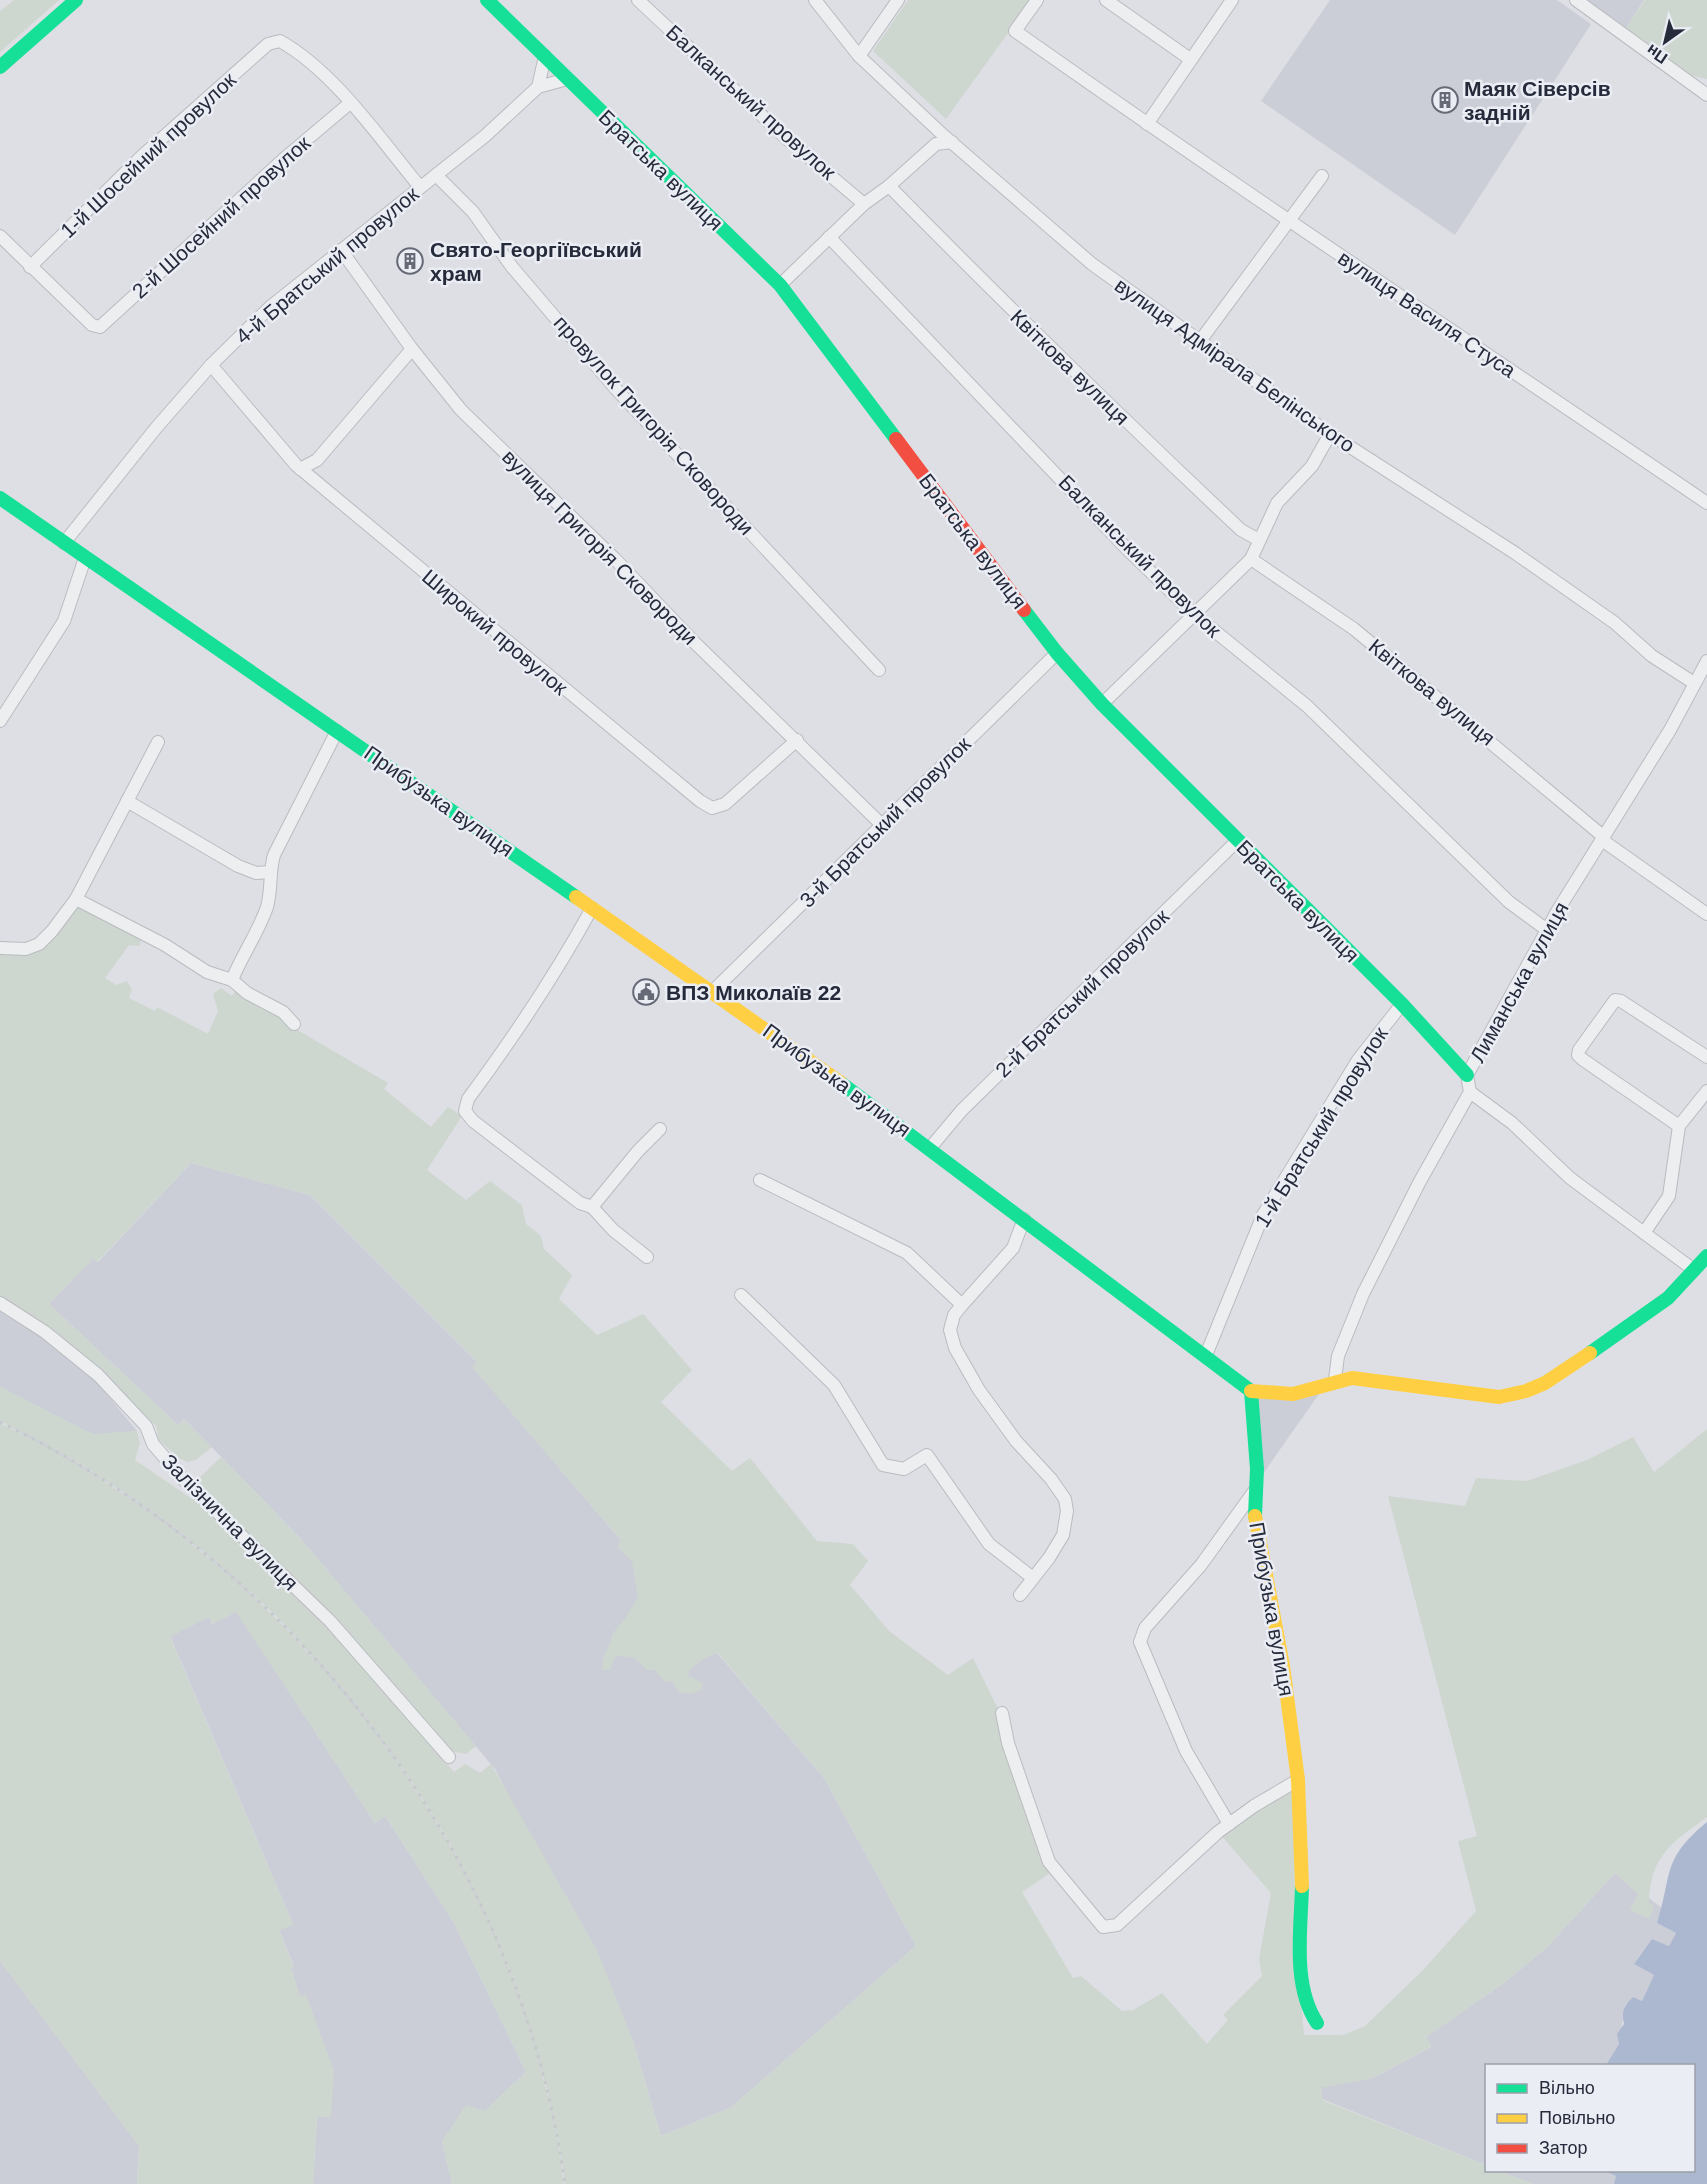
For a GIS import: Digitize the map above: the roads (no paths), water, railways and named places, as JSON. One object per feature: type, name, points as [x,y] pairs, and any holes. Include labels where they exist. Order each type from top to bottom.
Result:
[{"type":"street","points":[[0,67],[76,0]]},
{"type":"street","name":"Братська вулиця","points":[[487,0],[780,285],[1057,653],[1102,704],[1402,1004],[1467,1075]]},
{"type":"street","name":"Балканський провулок","points":[[638,0],[787,139],[864,204]]},
{"type":"street","name":"вулиця Адмірала Белінського","points":[[815,0],[859,56],[952,142],[1092,264],[1330,434],[1515,553],[1615,623],[1652,656],[1694,683]]},
{"type":"street","points":[[859,56],[898,0]]},
{"type":"street","name":"вулиця Василя Стуса","points":[[1036,0],[1015,31],[1287,220],[1467,339],[1707,503]]},
{"type":"street","points":[[1106,0],[1190,59]]},
{"type":"street","points":[[1147,124],[1232,0]]},
{"type":"street","points":[[1576,0],[1704,88]]},
{"type":"street","name":"1-й Шосейний провулок","points":[[30,267],[142,156],[268,44],[280,41],[293,48],[351,103]]},
{"type":"street","points":[[538,87],[545,56]]},
{"type":"street","name":"4-й Братський провулок","points":[[64,543],[156,428],[211,365],[270,307],[436,175],[538,87],[567,79]]},
{"type":"street","points":[[351,103],[420,187]]},
{"type":"street","name":"2-й Шосейний провулок","points":[[30,267],[92,325],[100,327],[286,157],[351,103]]},
{"type":"street","points":[[780,285],[864,204],[936,144],[952,142]]},
{"type":"street","name":"провулок Григорія Сковороди","points":[[436,175],[473,212],[512,267],[616,389],[879,670]]},
{"type":"street","points":[[1200,341],[1287,220],[1322,176]]},
{"type":"street","name":"Квіткова вулиця","points":[[888,186],[1020,320],[1112,409],[1241,530],[1259,540]]},
{"type":"street","points":[[0,236],[30,267]]},
{"type":"street","name":"Балканський провулок","points":[[829,237],[1128,550],[1194,615],[1307,706],[1509,902],[1547,930]]},
{"type":"street","name":"вулиця Григорія Сковороди","points":[[341,250],[412,349],[474,423],[596,540],[732,680],[797,740],[882,825]]},
{"type":"street","points":[[300,469],[317,460],[412,349]]},
{"type":"street","name":"Широкий провулок","points":[[211,365],[300,469],[708,806],[716,808],[725,804],[797,740]]},
{"type":"street","points":[[1102,704],[1251,559],[1277,503],[1312,466],[1330,434]]},
{"type":"street","name":"Прибузька вулиця","points":[[0,498],[713,991],[930,1148],[1251,1391],[1257,1469],[1255,1490],[1258,1545],[1283,1666],[1298,1780],[1302,1852],[1299,1950],[1308,2009],[1317,2023]]},
{"type":"street","points":[[0,721],[64,621],[85,558]]},
{"type":"street","name":"Квіткова вулиця","points":[[1251,559],[1354,629],[1603,838],[1707,914]]},
{"type":"street","name":"3-й Братський провулок","points":[[713,991],[1057,653]]},
{"type":"street","name":"Лиманська вулиця","points":[[1335,1380],[1338,1356],[1363,1294],[1419,1183],[1470,1092],[1467,1075],[1547,930],[1670,730],[1707,662]]},
{"type":"street","points":[[232,980],[258,929],[267,905],[271,884],[270,872],[278,848],[338,731]]},
{"type":"street","points":[[0,948],[26,949],[39,944],[76,899],[158,742]]},
{"type":"street","points":[[127,801],[238,866],[256,873],[270,872]]},
{"type":"street","name":"2-й Братський провулок","points":[[930,1148],[962,1110],[1237,841]]},
{"type":"street","points":[[76,899],[157,941],[202,970],[232,980],[248,993],[283,1011],[294,1024]]},
{"type":"street","points":[[592,908],[520,1026],[468,1099],[465,1111],[473,1121],[580,1203],[592,1207],[613,1230],[647,1257]]},
{"type":"street","points":[[1679,1126],[1582,1059],[1578,1055],[1579,1050],[1615,1000],[1621,1001],[1707,1057]]},
{"type":"street","name":"1-й Братський провулок","points":[[1206,1355],[1263,1215],[1364,1050],[1402,1004]]},
{"type":"street","points":[[1644,1233],[1669,1196],[1679,1126],[1707,1091]]},
{"type":"street","points":[[1470,1092],[1512,1123],[1570,1178],[1694,1270]]},
{"type":"street","points":[[592,1207],[638,1151],[660,1130]]},
{"type":"street","points":[[760,1180],[907,1253],[962,1305]]},
{"type":"street","points":[[1020,1595],[1063,1534],[1067,1511],[1065,1499],[1056,1484],[1016,1441],[979,1390],[955,1348],[950,1330],[954,1315],[1008,1255],[1024,1219]]},
{"type":"street","points":[[1251,1391],[1284,1395],[1308,1390],[1335,1380],[1374,1381],[1483,1396],[1520,1393],[1545,1383],[1635,1324],[1668,1298],[1707,1256]]},
{"type":"street","points":[[741,1295],[834,1385],[884,1465],[904,1468],[927,1455],[989,1544],[1034,1578]]},
{"type":"street","name":"Залізнична вулиця","points":[[0,1303],[45,1332],[98,1375],[146,1426],[153,1444],[183,1479],[330,1621],[449,1756]]},
{"type":"street","points":[[1229,1824],[1186,1751],[1140,1642],[1145,1628],[1201,1565],[1255,1490]]},
{"type":"street","points":[[1002,1713],[1008,1743],[1049,1862],[1103,1927],[1117,1925],[1229,1824],[1298,1780]]},
{"type":"water","points":[[1707,1822],[1707,2184],[1614,2184],[1616,2176],[1607,2172],[1695,2172],[1695,2064],[1607,2064],[1619,2044],[1617,2034],[1624,2024],[1625,2006],[1633,1997],[1642,2001],[1654,1975],[1634,1964],[1652,1939],[1669,1946],[1676,1933],[1657,1923],[1675,1857],[1692,1835]]},
{"type":"railway","points":[[0,1422],[108,1483],[207,1556],[297,1640],[377,1734],[445,1836],[500,1946],[540,2063],[565,2184]]},
{"type":"place","name":"Маяк Сіверсів задній","points":[[1445,100]]},
{"type":"place","name":"Свято-Георгіївський храм","points":[[410,261]]},
{"type":"place","name":"ВПЗ Миколаїв 22","points":[[646,992]]}]
